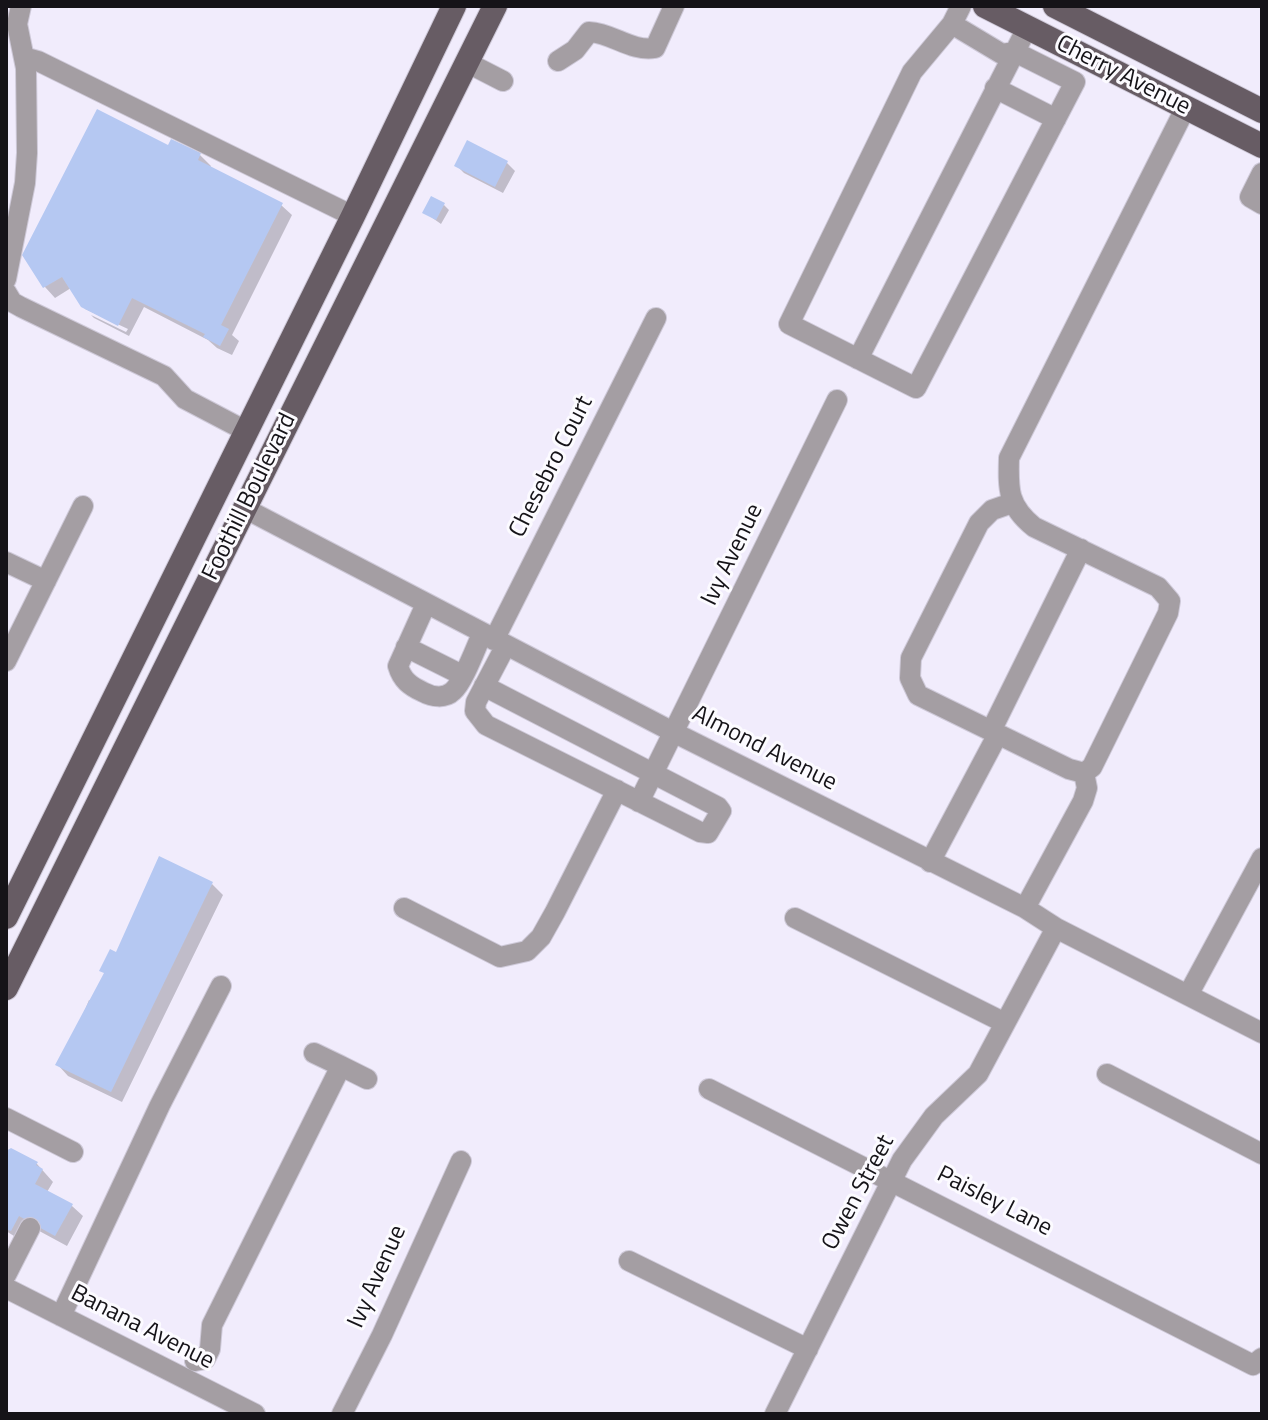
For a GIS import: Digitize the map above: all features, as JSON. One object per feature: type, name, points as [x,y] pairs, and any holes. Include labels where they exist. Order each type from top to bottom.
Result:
[{"type":"main road","name":"Foothill Boulevard","points":[[6,917],[454,6]]},
{"type":"main road","name":"Foothill Boulevard","points":[[6,988],[495,6]]},
{"type":"main road","name":"Cherry Avenue","points":[[985,6],[1262,146]]},
{"type":"main road","name":"Cherry Avenue","points":[[1055,6],[1262,111]]},
{"type":"main road","points":[[1186,107],[1191,101],[1201,98],[1262,129]]},
{"type":"main road","points":[[317,359],[322,322],[364,235],[364,222],[353,216]]},
{"type":"street","points":[[6,279],[25,183],[27,94],[17,24],[21,6]]},
{"type":"street","points":[[558,61],[575,50],[589,32],[604,32],[642,50],[655,48],[674,6]]},
{"type":"street","points":[[956,15],[1002,54],[1015,52],[1075,82],[916,388],[789,324],[912,72],[956,15]]},
{"type":"street","points":[[858,359],[1027,28]]},
{"type":"street","points":[[24,57],[38,61],[353,216]]},
{"type":"street","points":[[466,62],[503,81]]},
{"type":"street","points":[[995,88],[1056,119]]},
{"type":"street","points":[[1084,773],[1092,767],[1168,613],[1170,601],[1158,587],[1034,527],[1021,516],[1012,503],[1008,482],[1009,458],[1186,107]]},
{"type":"street","points":[[1262,173],[1250,197],[1262,204]]},
{"type":"street","points":[[6,292],[12,302],[21,307],[164,376],[185,399],[246,431]]},
{"type":"street","name":"Chesebro Court","points":[[494,640],[656,318]]},
{"type":"street","name":"Ivy Avenue","points":[[639,802],[837,400]]},
{"type":"street","points":[[1012,503],[992,510],[979,523],[911,658],[910,678],[918,695],[1069,769],[1084,773]]},
{"type":"street","points":[[6,661],[83,506]]},
{"type":"street","name":"Almond Avenue","points":[[244,508],[494,640],[1025,908],[1056,928],[1262,1033]]},
{"type":"street","points":[[930,862],[1081,549]]},
{"type":"street","points":[[6,562],[46,581]]},
{"type":"street","points":[[426,604],[398,666],[401,677],[412,687],[442,697],[453,692],[462,675],[494,640]]},
{"type":"street","points":[[484,686],[718,807],[721,811],[716,821],[708,833],[700,832],[486,725],[475,711],[494,640]]},
{"type":"street","points":[[406,647],[462,675]]},
{"type":"street","points":[[1025,908],[1083,801],[1087,788],[1084,773]]},
{"type":"street","points":[[404,908],[500,957],[527,951],[541,937],[555,912],[617,790]]},
{"type":"street","points":[[1188,995],[1262,858]]},
{"type":"street","points":[[795,918],[1005,1023]]},
{"type":"street","name":"Owen Street","points":[[775,1414],[902,1160],[934,1116],[978,1074],[1056,928]]},
{"type":"street","points":[[61,1316],[160,1105],[221,986]]},
{"type":"street","points":[[314,1053],[367,1079]]},
{"type":"street","points":[[196,1358],[341,1066]]},
{"type":"street","points":[[1107,1074],[1262,1154]]},
{"type":"street","name":"Paisley Lane","points":[[709,1089],[1258,1361]]},
{"type":"street","points":[[6,1118],[73,1152]]},
{"type":"street","name":"Ivy Avenue","points":[[342,1414],[382,1335],[461,1161]]},
{"type":"street","points":[[6,1275],[30,1228]]},
{"type":"street","points":[[629,1261],[808,1349]]},
{"type":"street","name":"Banana Avenue","points":[[6,1288],[61,1316],[196,1358],[255,1414]]},
{"type":"building","points":[[97,109],[168,145],[171,139],[201,153],[198,160],[283,203],[221,325],[229,329],[220,346],[203,337],[205,334],[132,298],[118,326],[81,307],[62,277],[43,288],[22,255]]},
{"type":"building","points":[[467,140],[508,161],[495,187],[454,166]]},
{"type":"building","points":[[431,196],[445,203],[436,220],[422,213]]},
{"type":"building","points":[[159,856],[213,882],[111,1092],[55,1065],[104,973],[99,971],[110,949],[116,952]]},
{"type":"building","points":[[11,1148],[38,1162],[36,1165],[43,1169],[35,1184],[73,1204],[55,1236],[19,1216],[11,1231],[6,1229],[6,1151]]}]
